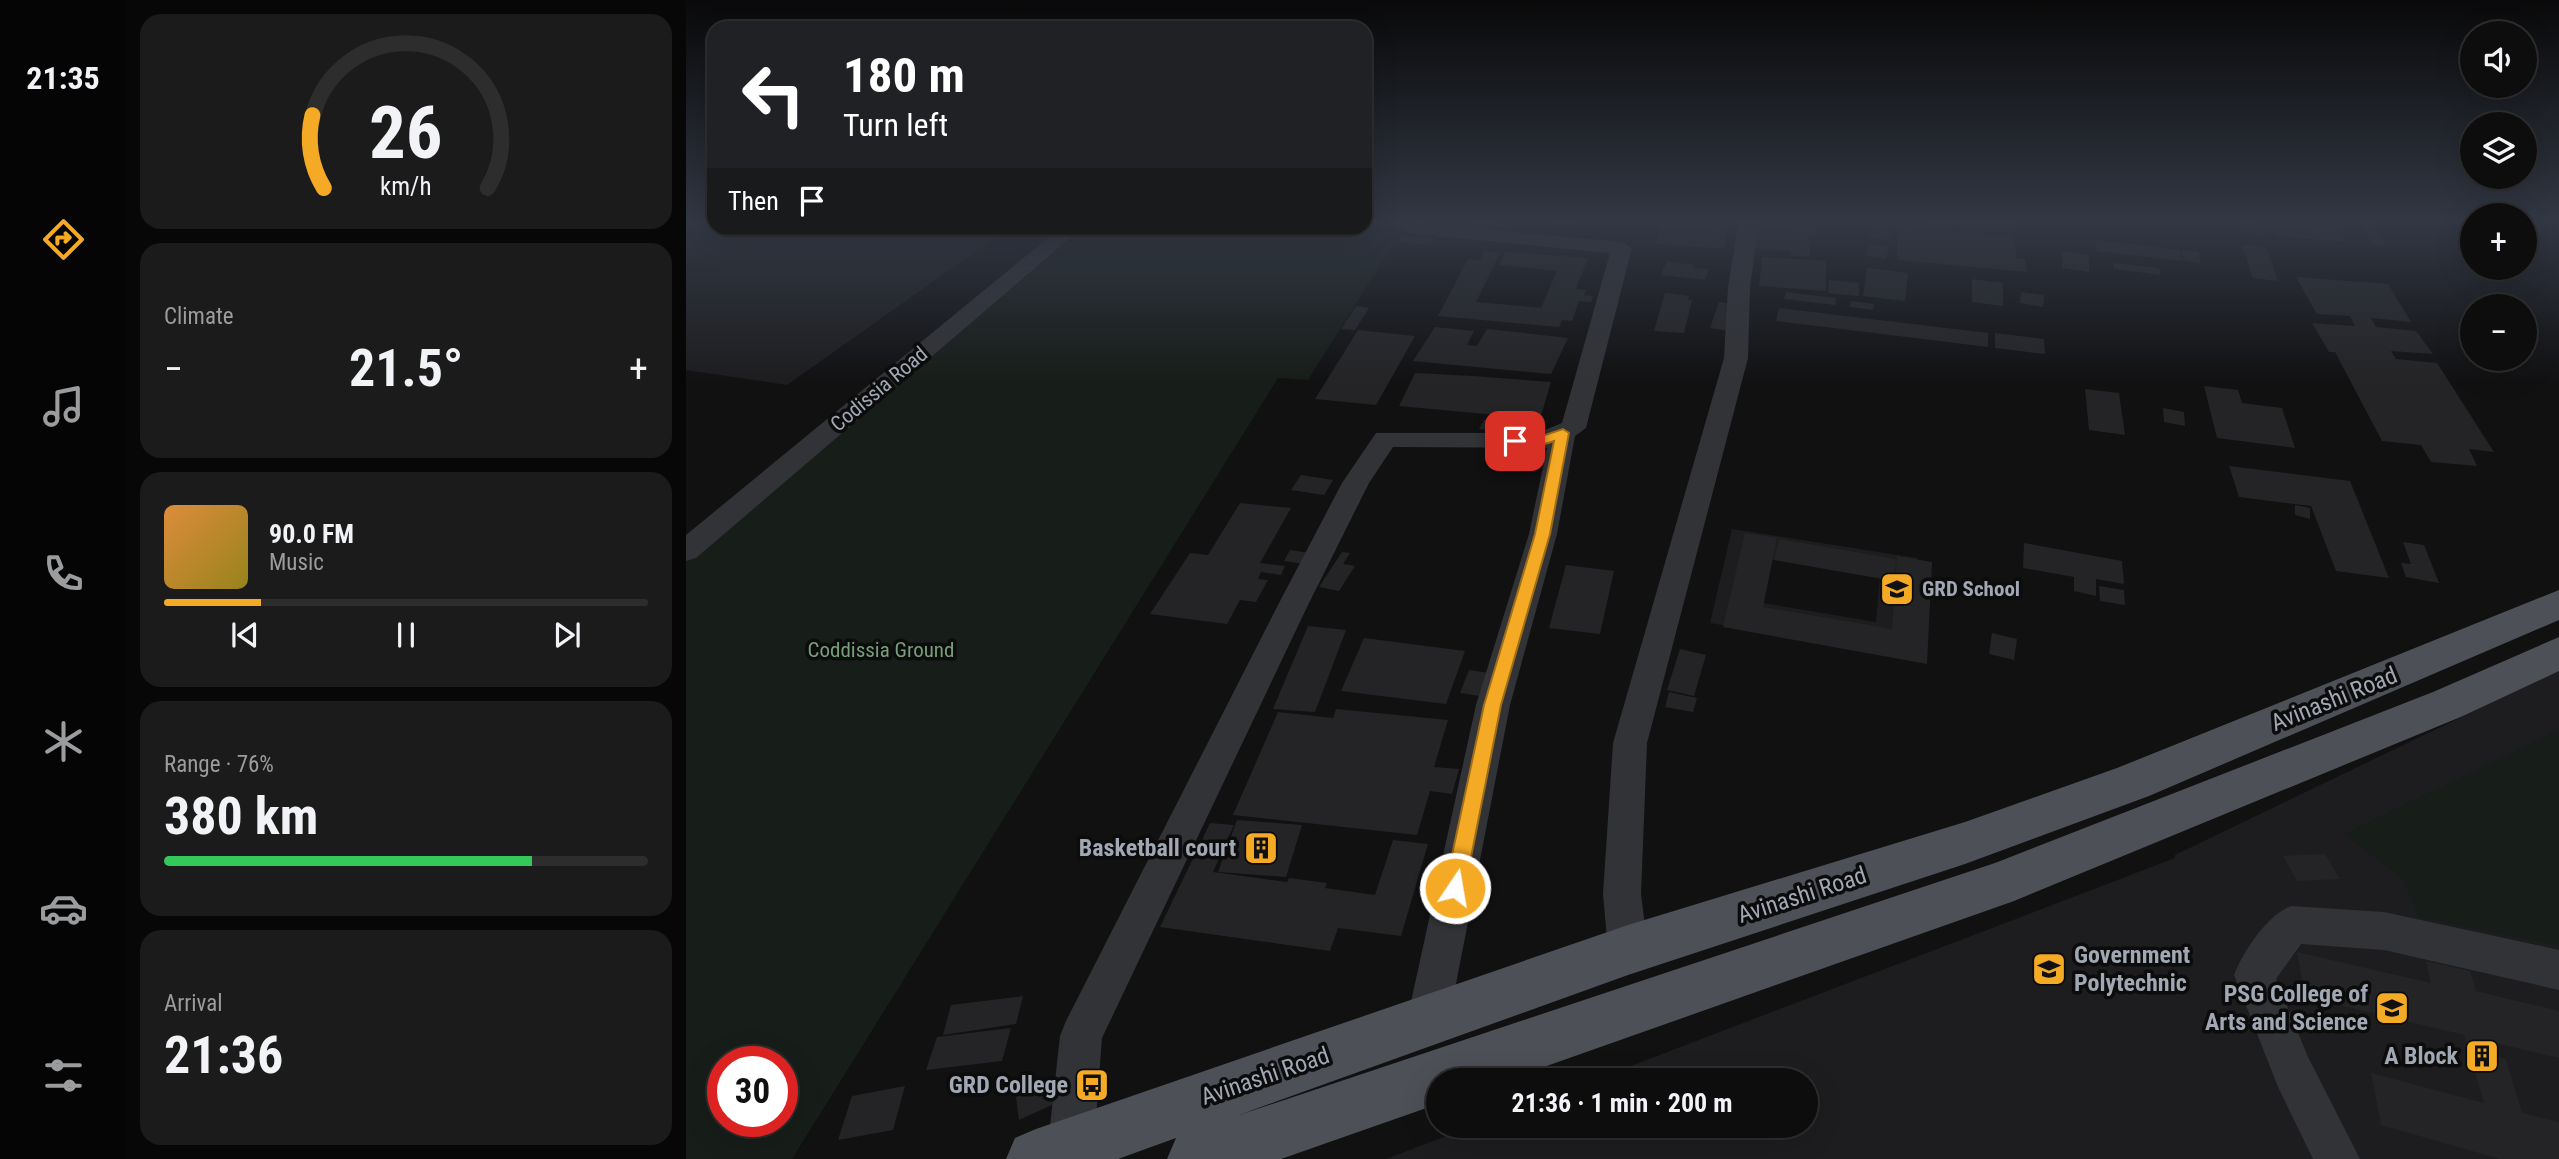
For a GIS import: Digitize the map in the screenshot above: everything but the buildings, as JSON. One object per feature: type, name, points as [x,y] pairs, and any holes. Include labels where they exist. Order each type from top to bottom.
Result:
[{"type":"main road","name":"Avinashi Road","points":[[1054,1152],[1628,950],[1965,843],[2133,782],[2559,604]]},
{"type":"main road","points":[[1198,1159],[1997,885],[2448,704],[2559,653]]},
{"type":"street","name":"Codissia Road","points":[[686,551],[1017,274]]},
{"type":"street","points":[[1054,1152],[1081,1036],[1356,483],[1385,439],[1541,441],[1573,428],[1615,274]]},
{"type":"street","points":[[1628,950],[1622,894],[1630,743],[1736,358],[1741,274]]},
{"type":"street","points":[[1428,1020],[1493,705],[1543,534],[1563,433]]},
{"type":"street","points":[[2337,1159],[2293,1072],[2254,975],[2291,925],[2384,931],[2559,970]]},
{"type":"shaded area","points":[[686,274],[944,274],[787,385],[686,370]]},
{"type":"shaded area","name":"GRD School","points":[[1732,529],[1917,558],[1912,658],[1710,623]],"holes":[[[1760,557],[1880,577],[1876,622],[1751,601]]]},
{"type":"shaded area","points":[[2559,670],[2559,1159],[1386,1159],[1441,1138],[1818,1138],[1818,1068],[1625,1068],[2175,858],[2175,855]]},
{"type":"green space","name":"Coddissia Ground","points":[[1029,274],[1374,274],[1308,380],[1278,378],[792,1159],[686,1159],[686,561]]},
{"type":"green space","points":[[2559,730],[2559,946],[2419,917],[2403,879],[2344,834]]},
{"type":"place","name":"GRD School","points":[[1897,589]]},
{"type":"place","name":"Basketball court","points":[[1261,848]]},
{"type":"place","name":"Government Polytechnic","points":[[2049,969]]},
{"type":"place","name":"PSG College of Arts and Science","points":[[2392,1008]]},
{"type":"place","name":"A Block","points":[[2482,1056]]},
{"type":"place","name":"GRD College","points":[[1092,1085]]},
{"type":"route","points":[[1455,888],[1493,705],[1543,534],[1563,433],[1541,441],[1515,441]]}]
